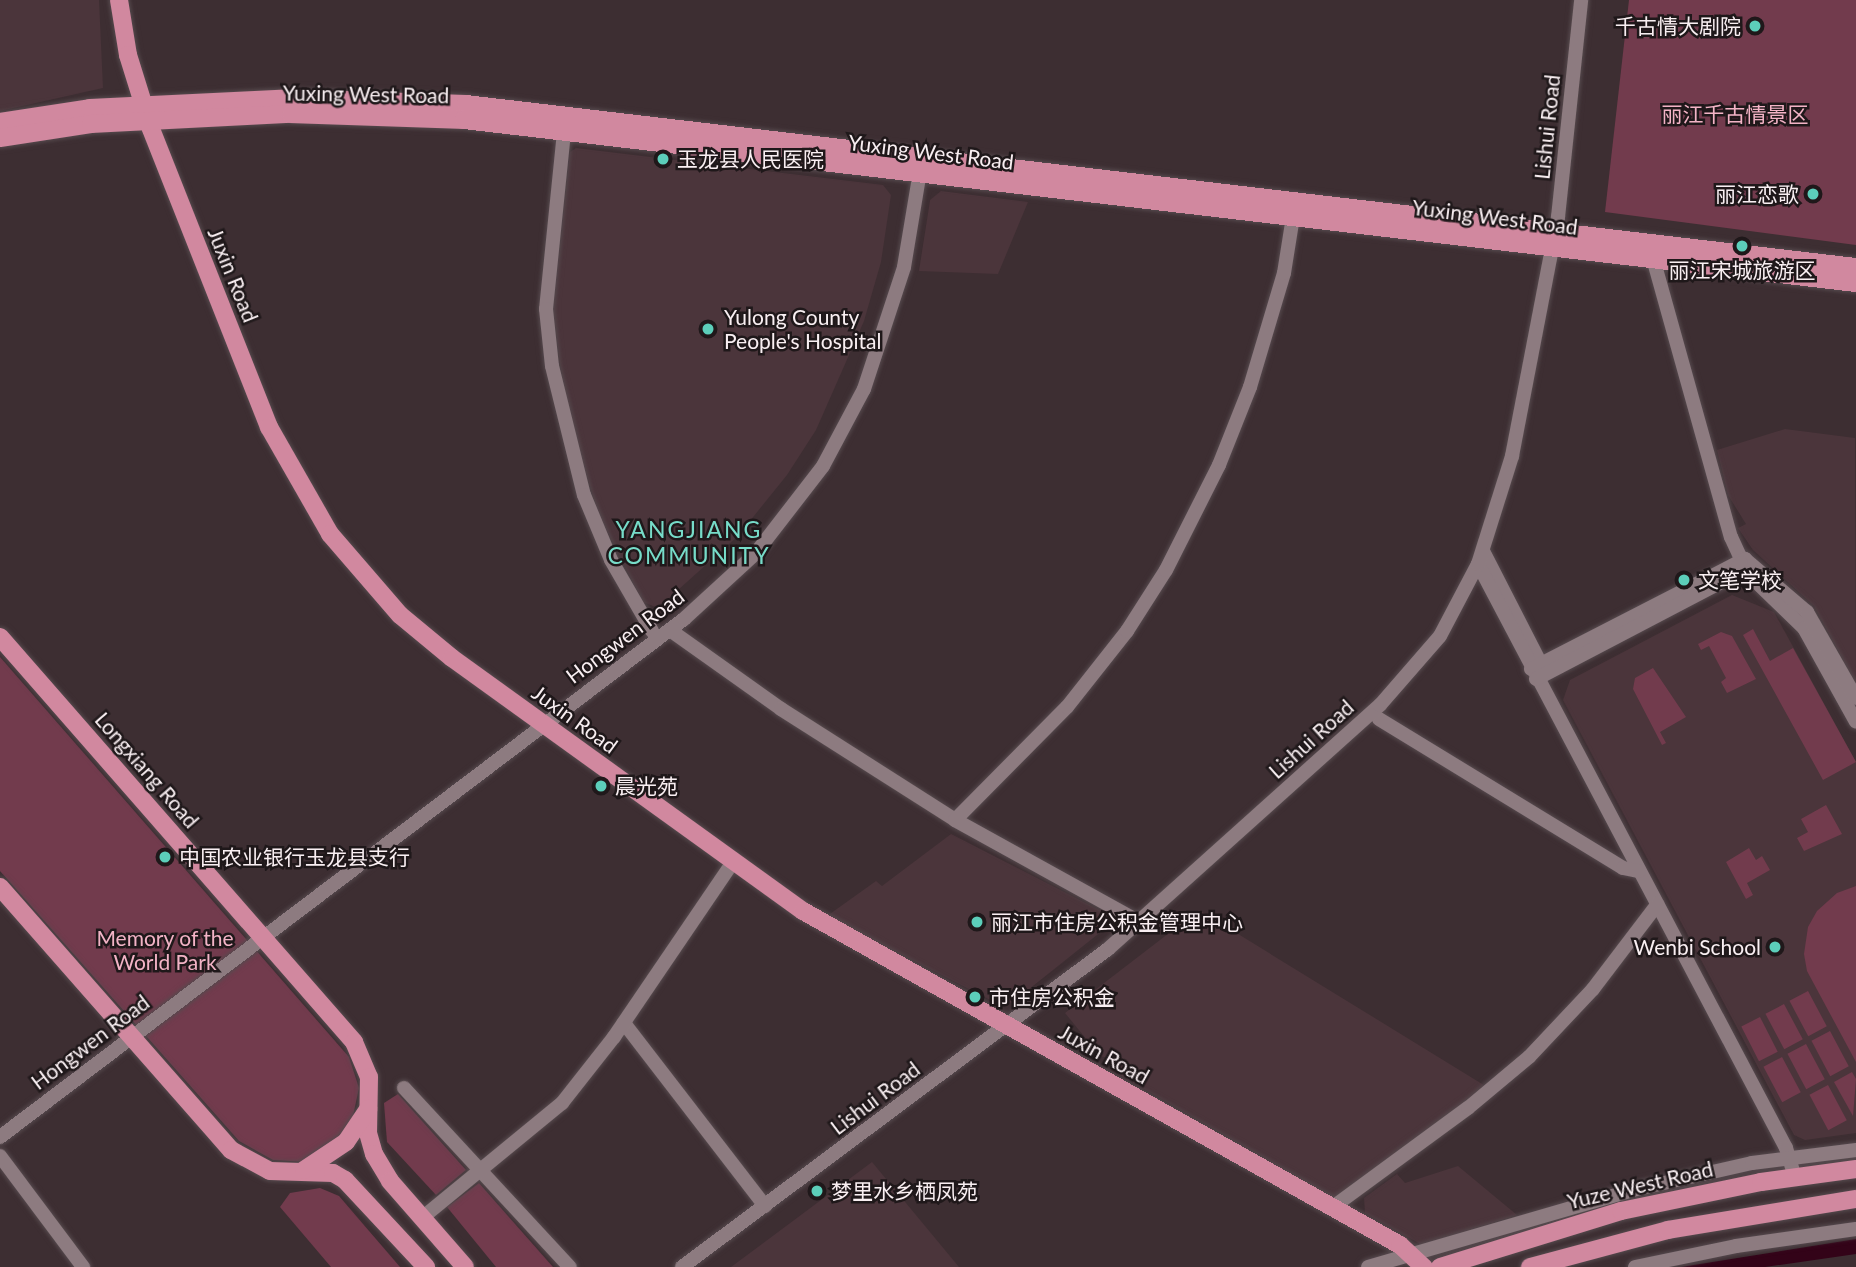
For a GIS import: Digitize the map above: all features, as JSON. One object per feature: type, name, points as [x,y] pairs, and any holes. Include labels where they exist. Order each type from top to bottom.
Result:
[{"type":"main road","name":"Juxin Road","points":[[110,0],[118,57],[269,427],[315,512],[362,576],[400,615],[536,724],[797,919],[1333,1207],[1412,1261]]},
{"type":"main road","name":"Juxin Road","points":[[119,0],[141,113]]},
{"type":"main road","name":"Yuxing West Road","points":[[0,122],[141,113],[302,98],[422,101],[1293,217],[1559,240]]},
{"type":"main road","name":"Yuxing West Road","points":[[0,138],[141,113],[379,114],[916,165],[1651,250],[1856,267]]},
{"type":"main road","name":"Yuxing West Road","points":[[1651,250],[1856,283]]},
{"type":"main road","name":"Longxiang Road","points":[[0,637],[354,1042],[369,1077],[368,1133],[374,1154],[422,1219],[465,1267]]},
{"type":"main road","name":"Juxin Road","points":[[536,724],[803,911],[1006,1032],[1412,1261]]},
{"type":"main road","points":[[0,887],[238,1156],[261,1168],[287,1175],[332,1173],[345,1180],[426,1267]]},
{"type":"main road","points":[[287,1175],[309,1168],[338,1150],[370,1104]]},
{"type":"main road","name":"Yuze West Road","points":[[1440,1267],[1621,1211],[1795,1177],[1856,1169]]},
{"type":"main road","points":[[1530,1267],[1668,1230],[1856,1199]]},
{"type":"street","name":"Lishui Road","points":[[1559,240],[1581,0]]},
{"type":"street","name":"Lishui Road","points":[[682,1267],[1114,956],[1379,719],[1447,642],[1484,563],[1512,456],[1559,240],[1591,0]]},
{"type":"street","points":[[564,132],[545,309],[552,366],[583,495],[611,560],[652,631]]},
{"type":"street","name":"Hongwen Road","points":[[536,724],[670,630],[720,588],[773,533],[807,489],[850,418],[896,298],[916,165]]},
{"type":"street","name":"Hongwen Road","points":[[0,1137],[128,1034],[536,724],[652,631],[748,548],[791,495],[829,438],[855,385],[881,316],[900,245],[916,165]]},
{"type":"street","points":[[955,820],[1067,707],[1127,631],[1166,570],[1219,465],[1250,387],[1284,273],[1293,217]]},
{"type":"street","points":[[1651,250],[1723,517],[1745,559],[1748,574],[1804,628],[1856,722]]},
{"type":"street","points":[[1539,672],[1729,578],[1745,559]]},
{"type":"street","points":[[1745,559],[1807,612],[1856,698]]},
{"type":"street","name":"Lishui Road","points":[[697,1267],[1006,1032],[1138,922],[1396,690],[1452,617],[1484,563]]},
{"type":"street","points":[[1484,563],[1548,695],[1790,1158],[1795,1177]]},
{"type":"street","points":[[670,630],[781,709],[955,820],[1138,922]]},
{"type":"street","points":[[1379,719],[1623,868],[1639,871]]},
{"type":"street","points":[[422,1219],[562,1103],[624,1023],[728,869]]},
{"type":"street","points":[[1333,1207],[1468,1108],[1529,1057],[1593,989],[1657,905]]},
{"type":"street","points":[[624,1023],[765,1206]]},
{"type":"street","name":"Hongwen Road","points":[[0,1125],[128,1034]]},
{"type":"street","points":[[404,1088],[483,1169],[570,1267]]},
{"type":"street","points":[[1368,1267],[1412,1261],[1633,1189],[1790,1158],[1856,1150]]},
{"type":"street","points":[[0,1156],[83,1267]]},
{"type":"street","points":[[1635,1267],[1736,1245],[1856,1229]]},
{"type":"shaded area","points":[[0,0],[99,0],[103,88],[0,111]]},
{"type":"shaded area","name":"Yulong County People's Hospital","points":[[576,148],[883,185],[891,195],[881,262],[864,321],[816,430],[787,475],[737,537],[658,608],[643,602],[599,515],[570,421],[553,309],[570,152]]},
{"type":"shaded area","points":[[941,191],[1028,202],[998,274],[919,271],[930,200]]},
{"type":"shaded area","points":[[1785,429],[1855,438],[1856,684],[1814,606],[1753,550],[1738,528],[1746,524],[1728,495],[1717,450]]},
{"type":"shaded area","name":"Wenbi School","points":[[1732,595],[1774,612],[1856,762],[1856,1133],[1805,1140],[1794,1135],[1563,700],[1570,680]]},
{"type":"shaded area","name":"丽江市住房公积金管理中心","points":[[951,834],[1117,919],[1013,1002],[1000,1005],[827,916],[876,881],[882,886]]},
{"type":"shaded area","points":[[1199,910],[1487,1087],[1336,1199],[1111,1070],[1108,1058],[1100,1056],[1065,1013]]},
{"type":"shaded area","points":[[872,1162],[959,1267],[731,1267]]},
{"type":"shaded area","points":[[1458,1166],[1517,1215],[1422,1245],[1365,1213],[1364,1198],[1397,1174],[1405,1183]]},
{"type":"shaded area","points":[[1856,1239],[1856,1254],[1765,1267],[1681,1267]]},
{"type":"green space","name":"丽江千古情景区","points":[[1629,0],[1856,0],[1856,245],[1605,212]]},
{"type":"green space","points":[[1753,629],[1770,661],[1793,648],[1856,762],[1823,780],[1743,635]]},
{"type":"green space","points":[[1721,632],[1732,636],[1756,679],[1727,693],[1721,682],[1726,678],[1709,646],[1701,650],[1698,644]]},
{"type":"green space","name":"Memory of the World Park","points":[[0,657],[349,1057],[359,1088],[350,1130],[305,1162],[273,1160],[239,1141],[0,871]]},
{"type":"green space","points":[[1653,668],[1686,717],[1660,732],[1666,743],[1662,745],[1633,689],[1635,678]]},
{"type":"green space","points":[[1826,805],[1842,834],[1804,851],[1797,838],[1808,832],[1801,819]]},
{"type":"green space","points":[[1749,848],[1756,860],[1762,856],[1770,870],[1747,883],[1753,895],[1746,899],[1726,862]]},
{"type":"green space","points":[[1856,886],[1856,1062],[1807,971],[1804,954],[1808,927],[1817,911],[1837,893]]},
{"type":"green space","points":[[1808,991],[1827,1026],[1808,1036],[1789,1001]]},
{"type":"green space","points":[[1784,1004],[1803,1039],[1784,1049],[1765,1014]]},
{"type":"green space","points":[[1760,1017],[1778,1052],[1759,1061],[1741,1027]]},
{"type":"green space","points":[[1830,1031],[1849,1066],[1830,1076],[1811,1041]]},
{"type":"green space","points":[[1806,1044],[1825,1079],[1806,1089],[1787,1054]]},
{"type":"green space","points":[[1782,1057],[1801,1092],[1782,1102],[1763,1067]]},
{"type":"green space","points":[[1852,1072],[1856,1079],[1853,1116],[1834,1082]]},
{"type":"green space","points":[[1828,1085],[1847,1120],[1828,1130],[1809,1095]]},
{"type":"green space","points":[[398,1094],[466,1170],[436,1195],[387,1142],[384,1103]]},
{"type":"green space","points":[[479,1183],[553,1267],[496,1267],[447,1207]]},
{"type":"green space","points":[[320,1188],[339,1196],[400,1267],[331,1267],[280,1207],[290,1193]]},
{"type":"place","name":"千古情大剧院","points":[[1755,26]]},
{"type":"place","name":"玉龙县人民医院","points":[[663,159]]},
{"type":"place","name":"丽江恋歌","points":[[1813,194]]},
{"type":"place","name":"丽江宋城旅游区","points":[[1742,246]]},
{"type":"place","name":"Yulong County People's Hospital","points":[[708,329]]},
{"type":"place","name":"文笔学校","points":[[1684,580]]},
{"type":"place","name":"晨光苑","points":[[601,786]]},
{"type":"place","name":"中国农业银行玉龙县支行","points":[[165,857]]},
{"type":"place","name":"丽江市住房公积金管理中心","points":[[977,922]]},
{"type":"place","name":"Wenbi School","points":[[1775,947]]},
{"type":"place","name":"市住房公积金","points":[[975,997]]},
{"type":"place","name":"梦里水乡栖凤苑","points":[[817,1191]]},
{"type":"district","name":"YANGJIANG COMMUNITY","points":[[689,542]]}]
